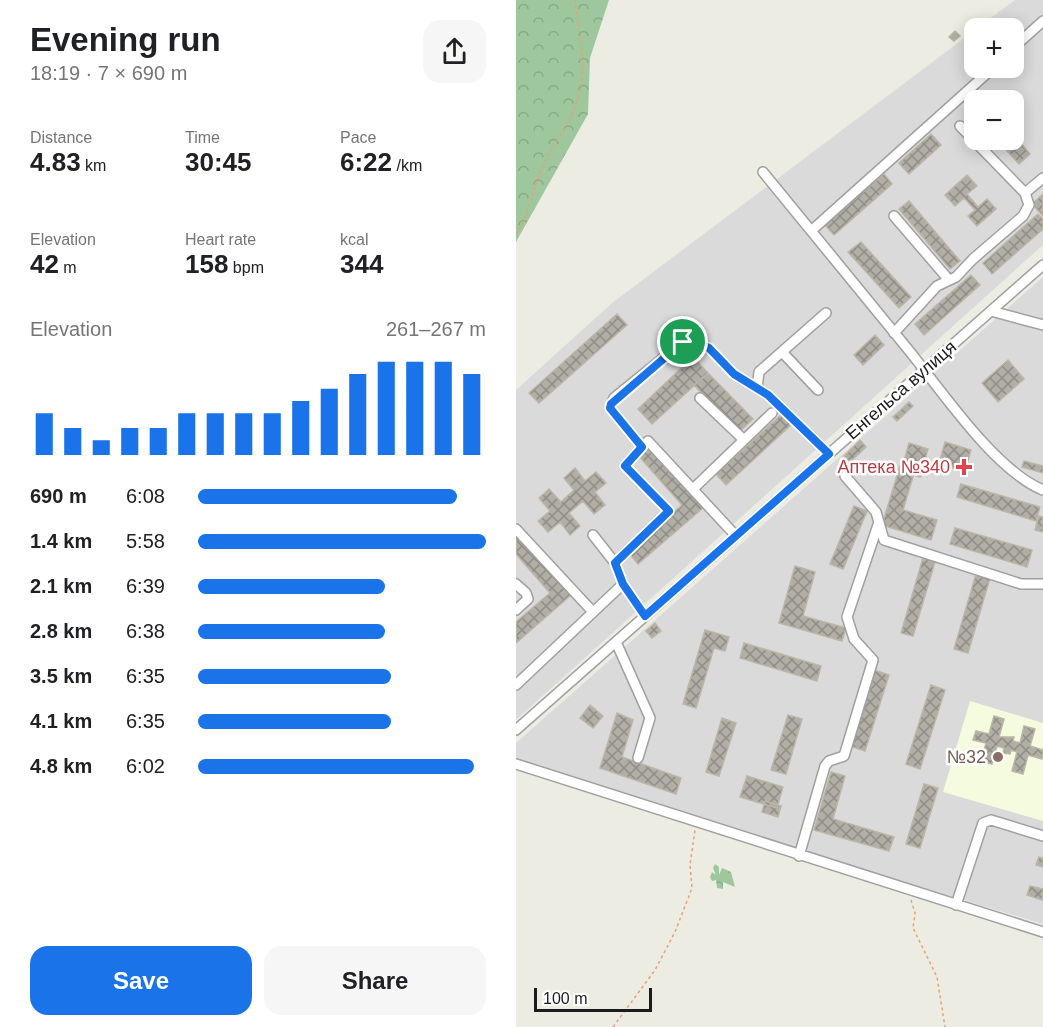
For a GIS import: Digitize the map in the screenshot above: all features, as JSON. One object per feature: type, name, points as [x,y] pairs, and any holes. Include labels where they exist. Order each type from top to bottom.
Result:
[{"type":"street","points":[[1024,38],[1043,21]]},
{"type":"street","points":[[811,231],[982,78]]},
{"type":"street","points":[[894,333],[937,286],[949,280],[1023,216],[1029,205],[1025,193],[960,126]]},
{"type":"street","points":[[763,172],[947,400],[1009,469],[1025,483],[1043,490]]},
{"type":"street","points":[[1025,193],[1043,178]]},
{"type":"street","points":[[894,216],[949,280]]},
{"type":"street","name":"Енгельса вулиця","points":[[516,730],[1043,265]]},
{"type":"street","points":[[992,310],[1043,325]]},
{"type":"street","points":[[757,388],[759,372],[826,313]]},
{"type":"street","points":[[642,447],[610,408],[611,404],[683,342],[698,342],[709,348],[734,374],[757,388],[829,454]]},
{"type":"street","points":[[782,351],[818,390]]},
{"type":"street","points":[[700,398],[744,440]]},
{"type":"street","points":[[693,489],[772,413]]},
{"type":"street","points":[[615,563],[669,511],[625,466],[648,441],[736,536]]},
{"type":"street","points":[[845,476],[876,512],[884,540],[1021,584],[1043,584]]},
{"type":"street","points":[[799,856],[825,766],[829,761],[844,756],[873,660],[854,639],[847,617],[879,522]]},
{"type":"street","points":[[516,529],[593,612]]},
{"type":"street","points":[[593,535],[615,563],[623,584],[645,616]]},
{"type":"street","points":[[516,584],[526,593],[528,599],[516,610]]},
{"type":"street","points":[[516,685],[623,584]]},
{"type":"street","points":[[616,642],[650,718],[638,758]]},
{"type":"street","points":[[516,764],[1043,932]]},
{"type":"street","points":[[957,905],[980,828],[986,820],[1043,836]]},
{"type":"path","points":[[516,234],[530,210],[543,164],[572,115],[578,98],[584,55],[575,0]]},
{"type":"path","points":[[614,1027],[655,970],[675,932],[692,888],[690,865],[696,823]]},
{"type":"path","points":[[907,890],[915,913],[913,928],[937,977],[945,1027]]},
{"type":"shaded area","points":[[1015,0],[1043,0],[1043,245],[516,720],[516,390],[612,303],[964,38],[964,78],[1024,78],[1024,18],[991,18]]},
{"type":"shaded area","points":[[1043,277],[1043,924],[766,840],[521,762],[516,757],[516,743]]},
{"type":"shaded area","name":"№32","points":[[970,701],[1043,723],[1043,821],[943,792]]},
{"type":"green space","points":[[516,0],[609,0],[590,58],[588,114],[516,242]]},
{"type":"green space","points":[[715,864],[719,867],[719,875],[722,868],[731,872],[735,887],[723,882],[723,889],[717,888],[716,880],[712,881],[710,877],[712,872],[716,875],[713,868]]},
{"type":"building","points":[[955,31],[960,36],[954,41],[949,37]]},
{"type":"building","points":[[931,134],[941,145],[909,174],[899,163]]},
{"type":"building","points":[[1024,147],[1030,154],[1019,164],[1006,150],[1024,150]]},
{"type":"building","points":[[884,174],[892,184],[834,235],[825,225]]},
{"type":"building","points":[[967,175],[977,186],[967,194],[978,207],[987,199],[996,209],[977,226],[968,216],[975,210],[964,198],[955,206],[945,195]]},
{"type":"building","points":[[1043,194],[1043,216],[1032,204]]},
{"type":"building","points":[[909,201],[960,261],[950,269],[899,209]]},
{"type":"building","points":[[1038,214],[1043,219],[1043,229],[992,274],[983,263]]},
{"type":"building","points":[[861,242],[911,297],[899,308],[848,252]]},
{"type":"building","points":[[971,275],[980,285],[924,335],[915,324]]},
{"type":"building","points":[[617,314],[627,325],[539,403],[529,393]]},
{"type":"building","points":[[875,335],[884,345],[863,365],[854,355]]},
{"type":"building","points":[[693,357],[708,373],[652,424],[638,409]]},
{"type":"building","points":[[1008,360],[1024,379],[998,402],[982,383]]},
{"type":"building","points":[[708,373],[753,419],[739,432],[694,385]]},
{"type":"building","points":[[909,402],[913,406],[897,421],[893,417]]},
{"type":"building","points":[[782,414],[791,425],[726,485],[716,474]]},
{"type":"building","points":[[860,440],[866,447],[850,462],[844,456]]},
{"type":"building","points":[[945,442],[971,450],[965,471],[939,464]]},
{"type":"building","points":[[909,443],[928,449],[920,477],[914,475],[917,465],[904,461]]},
{"type":"building","points":[[649,445],[703,508],[638,564],[628,552],[682,505],[638,455]]},
{"type":"building","points":[[1024,461],[1043,466],[1043,473],[1022,467]]},
{"type":"building","points":[[900,466],[915,470],[903,510],[937,520],[931,540],[882,525]]},
{"type":"building","points":[[575,468],[585,481],[596,472],[606,483],[595,492],[605,505],[594,514],[583,501],[569,513],[580,526],[570,535],[560,522],[548,532],[538,521],[550,511],[539,498],[549,489],[561,502],[574,490],[564,478]]},
{"type":"building","points":[[961,484],[1040,507],[1036,521],[957,497]]},
{"type":"building","points":[[854,506],[867,511],[843,569],[830,564]]},
{"type":"building","points":[[1039,516],[1043,517],[1043,532],[1035,530]]},
{"type":"building","points":[[955,528],[1032,550],[1027,567],[950,544]]},
{"type":"building","points":[[516,535],[571,595],[516,643],[516,622],[550,593],[516,554]]},
{"type":"building","points":[[923,558],[935,562],[913,636],[901,633]]},
{"type":"building","points":[[795,566],[815,572],[803,616],[846,628],[842,641],[779,623]]},
{"type":"building","points":[[976,574],[990,578],[968,653],[954,649]]},
{"type":"building","points":[[655,623],[661,631],[652,638],[646,631]]},
{"type":"building","points":[[705,630],[729,637],[725,651],[714,648],[696,708],[683,704]]},
{"type":"building","points":[[744,643],[821,666],[817,681],[740,658]]},
{"type":"building","points":[[874,670],[889,675],[865,751],[850,746]]},
{"type":"building","points":[[931,685],[945,690],[920,769],[906,764]]},
{"type":"building","points":[[590,705],[603,716],[593,728],[580,718]]},
{"type":"building","points":[[617,713],[633,720],[622,757],[681,778],[676,794],[600,768]]},
{"type":"building","points":[[788,715],[802,719],[786,774],[771,770]]},
{"type":"building","points":[[994,716],[1004,719],[999,737],[1014,737],[1013,741],[1020,743],[1024,726],[1035,729],[1030,746],[1043,750],[1042,759],[1028,755],[1023,774],[1012,771],[1017,752],[1011,750],[1010,754],[1003,753],[1004,748],[997,746],[992,764],[981,761],[986,743],[973,740],[976,731],[989,734]]},
{"type":"building","points":[[722,718],[736,723],[719,776],[706,772]]},
{"type":"building","points":[[831,772],[845,776],[833,819],[894,837],[889,851],[814,830]]},
{"type":"building","points":[[747,776],[783,787],[777,808],[740,797]]},
{"type":"building","points":[[924,784],[938,788],[920,848],[906,844]]},
{"type":"building","points":[[765,801],[781,806],[778,817],[762,812]]},
{"type":"building","points":[[1039,857],[1043,858],[1043,867],[1036,865]]},
{"type":"building","points":[[1030,886],[1043,889],[1042,900],[1027,895]]},
{"type":"place","name":"Аптека №340","points":[[964,467]]},
{"type":"place","name":"№32","points":[[998,757]]},
{"type":"route","points":[[690,340],[709,348],[734,374],[768,395],[829,454],[645,616],[623,584],[615,563],[669,511],[625,466],[642,447],[610,408],[614,399],[683,342],[690,340]]}]
